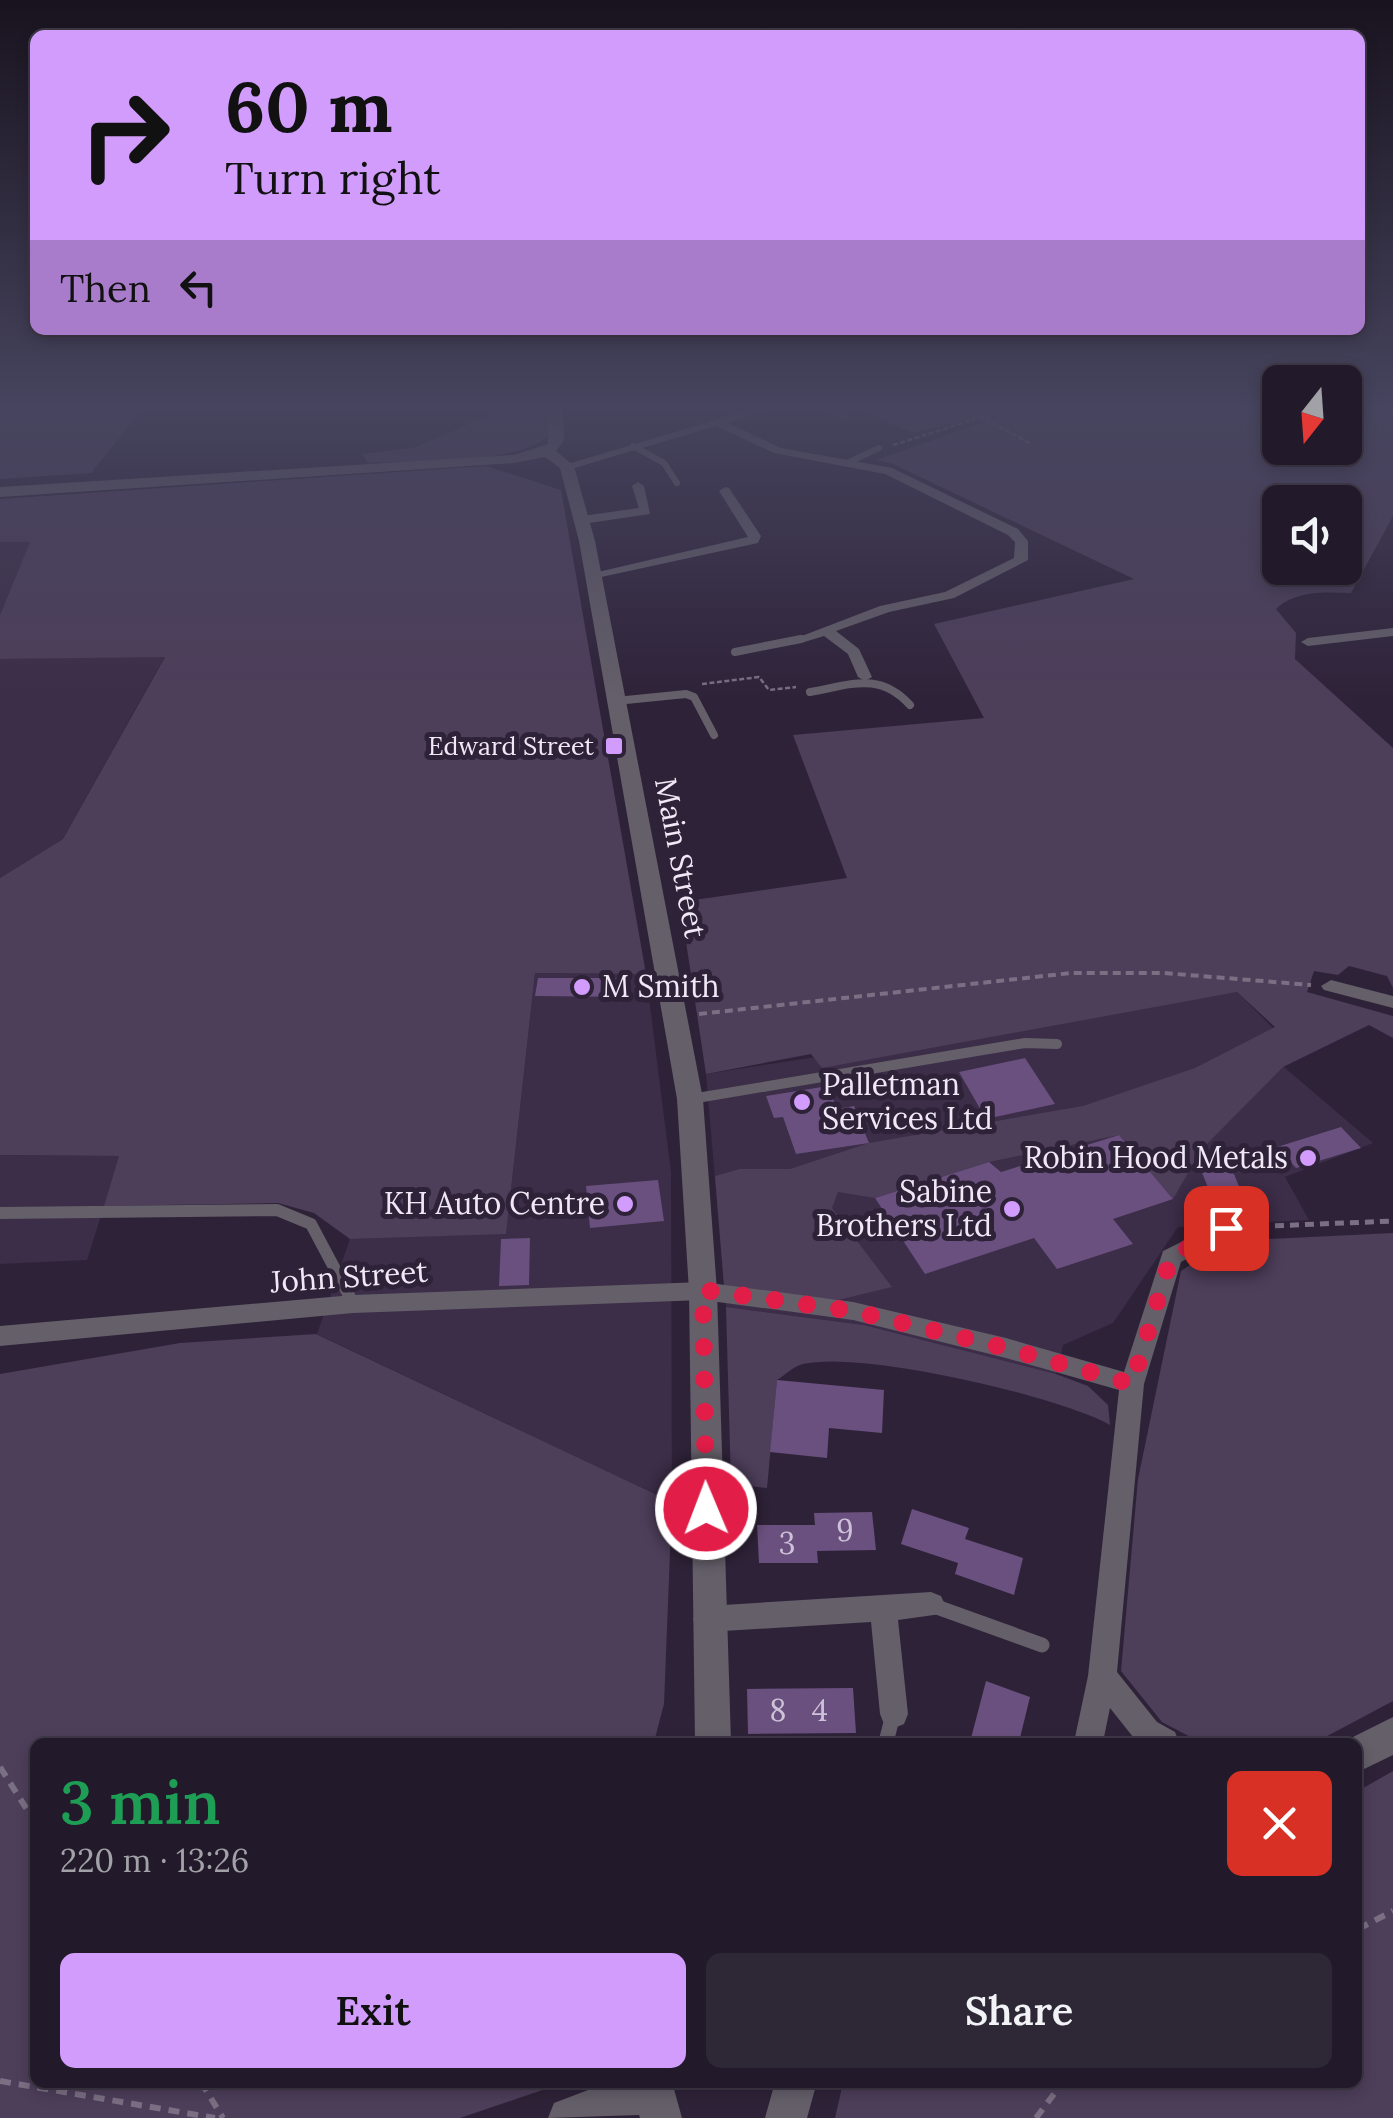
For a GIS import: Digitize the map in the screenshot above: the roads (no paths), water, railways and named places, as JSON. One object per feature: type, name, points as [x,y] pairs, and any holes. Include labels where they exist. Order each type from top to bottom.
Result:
[{"type":"street","name":"Main Street","points":[[578,504],[678,1016],[690,1099],[703,1290],[712,1738]]},
{"type":"street","points":[[582,520],[646,511],[644,504]]},
{"type":"street","points":[[592,575],[752,540],[755,536],[734,504]]},
{"type":"street","points":[[802,639],[886,608],[949,594],[1021,560],[1024,550],[1013,532],[955,504]]},
{"type":"street","points":[[826,630],[854,652],[865,677]]},
{"type":"street","points":[[1308,642],[1351,631],[1393,632]]},
{"type":"street","points":[[1331,986],[1393,1002]]},
{"type":"street","points":[[1089,1738],[1102,1676],[1132,1384],[1171,1257],[1226,1228]]},
{"type":"street","name":"John Street","points":[[0,1336],[354,1304],[703,1290],[853,1311],[1132,1384]]},
{"type":"street","points":[[707,1618],[932,1604]]},
{"type":"street","points":[[883,1608],[894,1714]]},
{"type":"street","points":[[1102,1676],[1147,1732],[1158,1738]]},
{"type":"street","points":[[1362,1752],[1393,1735]]},
{"type":"street","points":[[786,2118],[794,2088]]},
{"type":"street","points":[[569,2118],[654,2096]]},
{"type":"lane","points":[[735,652],[802,639]]},
{"type":"lane","points":[[810,692],[865,677],[895,690],[910,705]]},
{"type":"lane","points":[[616,701],[686,694],[694,698],[714,735]]},
{"type":"lane","points":[[690,1099],[1025,1043],[1057,1044]]},
{"type":"lane","points":[[0,1212],[277,1210],[311,1224],[354,1304]]},
{"type":"lane","points":[[932,1604],[1042,1644]]},
{"type":"lane","points":[[887,1738],[894,1714]]},
{"type":"place","name":"Edward Street","points":[[614,746]]},
{"type":"place","name":"M Smith","points":[[582,987]]},
{"type":"place","name":"Palletman Services Ltd","points":[[802,1102]]},
{"type":"place","name":"Robin Hood Metals","points":[[1308,1158]]},
{"type":"place","name":"KH Auto Centre","points":[[625,1204]]},
{"type":"place","name":"Sabine Brothers Ltd","points":[[1012,1209]]}]
